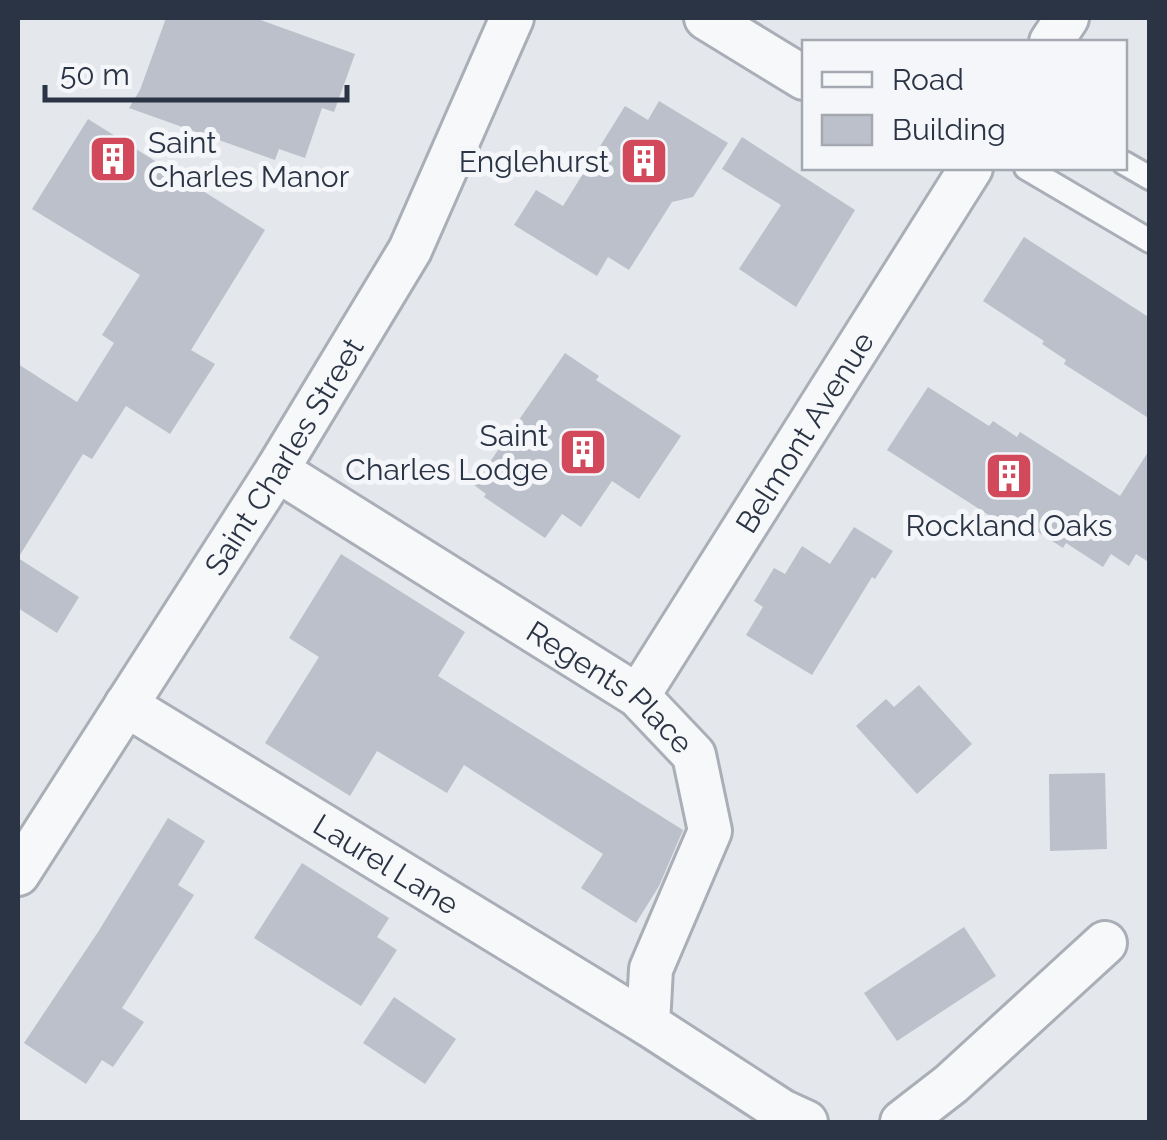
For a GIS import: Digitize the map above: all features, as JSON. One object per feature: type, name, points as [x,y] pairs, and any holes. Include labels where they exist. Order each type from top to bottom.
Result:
[{"type":"street","name":"Saint Charles Street","points":[[18,874],[277,470],[410,250],[512,18]]},
{"type":"street","points":[[706,18],[802,77]]},
{"type":"street","points":[[1052,40],[1067,18]]},
{"type":"street","name":"Belmont Avenue","points":[[638,696],[962,170]]},
{"type":"street","name":"Regents Place","points":[[277,470],[638,696],[694,754],[710,832],[651,970],[648,1024]]},
{"type":"street","name":"Laurel Lane","points":[[126,706],[648,1024]]},
{"type":"street","points":[[902,1122],[951,1084],[1105,943]]},
{"type":"street","points":[[648,1024],[782,1111],[806,1122]]},
{"type":"lane","points":[[1127,165],[1150,178]]},
{"type":"lane","points":[[1029,170],[1150,242]]},
{"type":"building","points":[[166,18],[255,18],[355,54],[334,112],[322,108],[305,158],[279,149],[275,160],[129,108],[140,90]]},
{"type":"building","points":[[659,101],[728,143],[693,197],[672,202],[629,270],[608,257],[597,276],[514,225],[536,190],[563,206],[625,106],[648,120]]},
{"type":"building","points":[[88,119],[265,230],[191,350],[215,364],[170,434],[126,406],[92,459],[83,454],[18,558],[18,364],[77,402],[114,343],[102,335],[140,275],[32,209]]},
{"type":"building","points":[[742,137],[855,210],[796,307],[739,269],[781,205],[722,169]]},
{"type":"building","points":[[1024,237],[1150,318],[1150,419],[1064,364],[1066,360],[1042,344],[1044,341],[983,301]]},
{"type":"building","name":"Saint Charles Lodge","points":[[565,353],[599,376],[596,380],[681,436],[639,499],[612,481],[581,527],[562,514],[545,538],[484,497],[486,494],[474,485]]},
{"type":"building","name":"Rockland Oaks","points":[[928,387],[989,426],[993,421],[1017,437],[1020,432],[1120,496],[1150,449],[1150,563],[1136,554],[1129,566],[1111,554],[1103,567],[1019,520],[1012,530],[887,450]]},
{"type":"building","points":[[854,527],[893,551],[875,579],[872,577],[812,675],[746,635],[763,607],[754,601],[774,568],[785,574],[802,546],[830,564]]},
{"type":"building","points":[[341,554],[465,632],[438,676],[683,830],[659,886],[636,923],[581,888],[603,854],[464,765],[447,793],[377,751],[350,796],[265,743],[319,657],[289,638]]},
{"type":"building","points":[[18,558],[79,597],[57,633],[18,608]]},
{"type":"building","points":[[919,685],[972,744],[917,794],[856,726],[886,699],[894,707]]},
{"type":"building","points":[[1105,773],[1107,849],[1050,851],[1049,774]]},
{"type":"building","points":[[168,818],[205,841],[178,885],[194,895],[122,1008],[144,1022],[113,1067],[102,1060],[86,1084],[24,1043]]},
{"type":"building","points":[[302,863],[389,918],[377,937],[397,950],[361,1006],[254,938]]},
{"type":"building","points":[[964,927],[996,976],[897,1041],[864,993]]},
{"type":"building","points":[[394,997],[456,1039],[425,1084],[363,1043]]},
{"type":"place","name":"Saint Charles Manor","points":[[113,159]]},
{"type":"place","name":"Englehurst","points":[[644,161]]},
{"type":"place","name":"Saint Charles Lodge","points":[[583,452]]},
{"type":"place","name":"Rockland Oaks","points":[[1009,476]]}]
